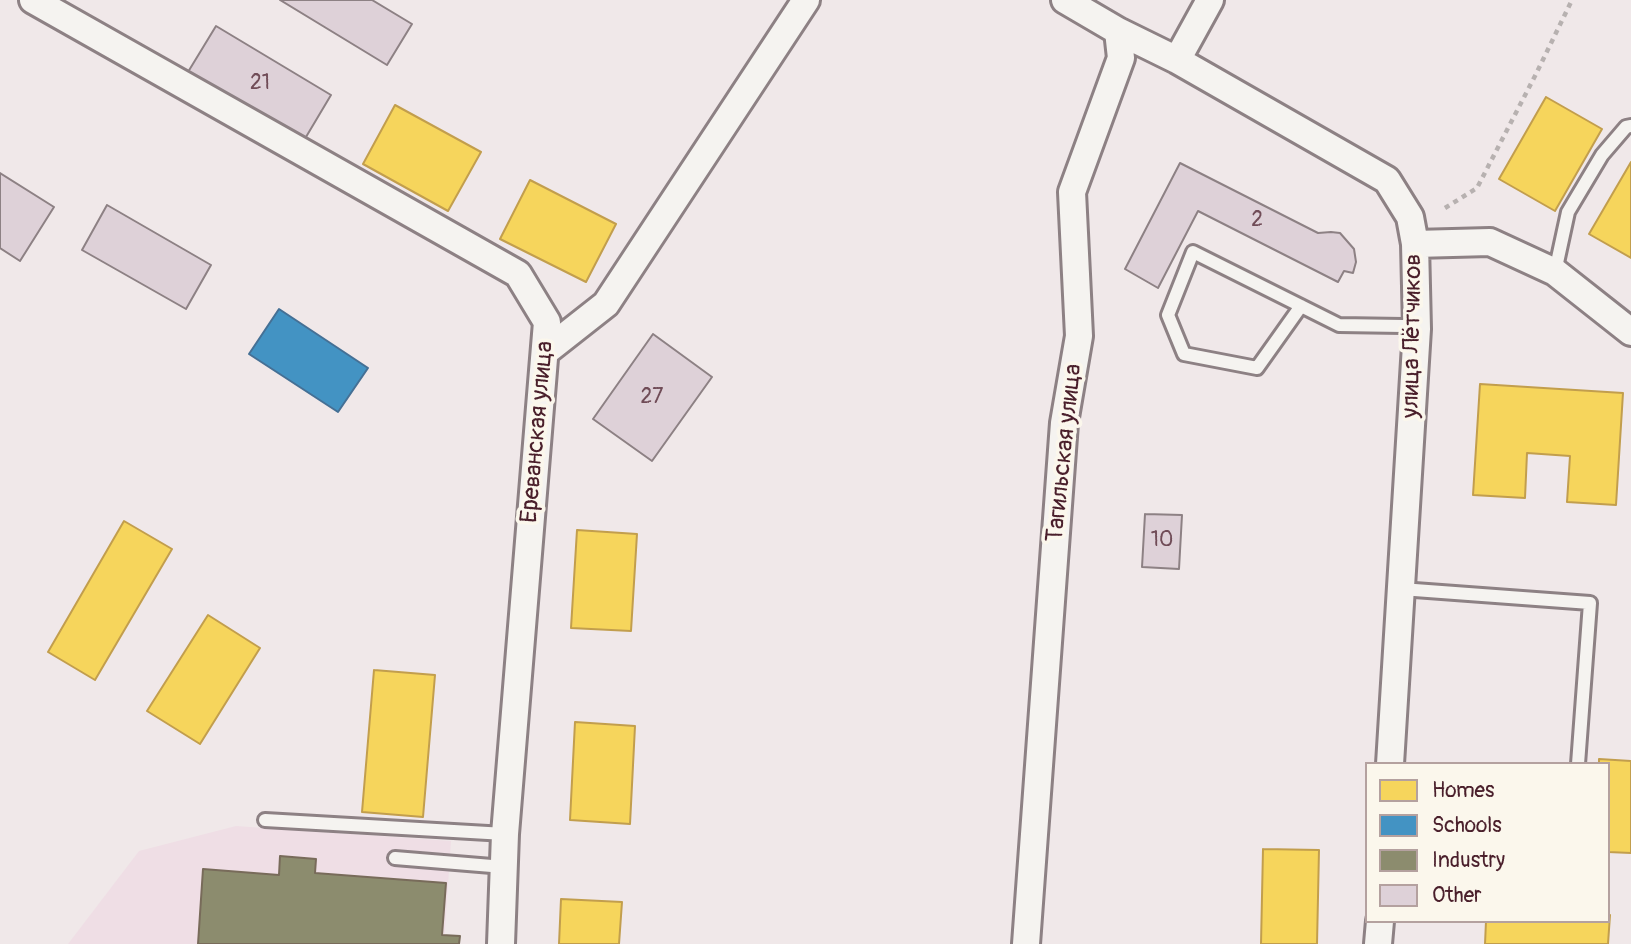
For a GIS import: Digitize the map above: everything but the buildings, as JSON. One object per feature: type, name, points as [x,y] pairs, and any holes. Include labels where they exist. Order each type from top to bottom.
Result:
[{"type":"street","name":"Ереванская улица","points":[[33,0],[518,274],[547,322],[505,834],[501,944]]},
{"type":"street","points":[[545,352],[606,304],[806,0]]},
{"type":"street","points":[[1065,0],[1118,31]]},
{"type":"street","points":[[1177,60],[1210,0]]},
{"type":"street","name":"улица Лётчиков","points":[[1118,31],[1177,60],[1387,180],[1410,217],[1415,244],[1417,329],[1390,762]]},
{"type":"street","name":"Тагильская улица","points":[[1026,944],[1064,423],[1079,336],[1072,192],[1121,58],[1118,31]]},
{"type":"street","points":[[1415,244],[1490,242],[1555,272],[1631,332]]},
{"type":"street","points":[[1378,944],[1380,923]]},
{"type":"lane","points":[[1555,272],[1568,212],[1602,155],[1626,127],[1631,126]]},
{"type":"lane","points":[[1301,306],[1257,368],[1184,354],[1168,316],[1193,252],[1301,306],[1339,325],[1403,326],[1417,329]]},
{"type":"lane","points":[[1401,589],[1590,603],[1578,762]]},
{"type":"lane","points":[[265,820],[505,834]]},
{"type":"lane","points":[[395,858],[504,867]]},
{"type":"path","points":[[1445,208],[1477,188],[1572,0]]},
{"type":"shaded area","points":[[236,826],[451,841],[444,944],[68,944],[139,851]]}]
